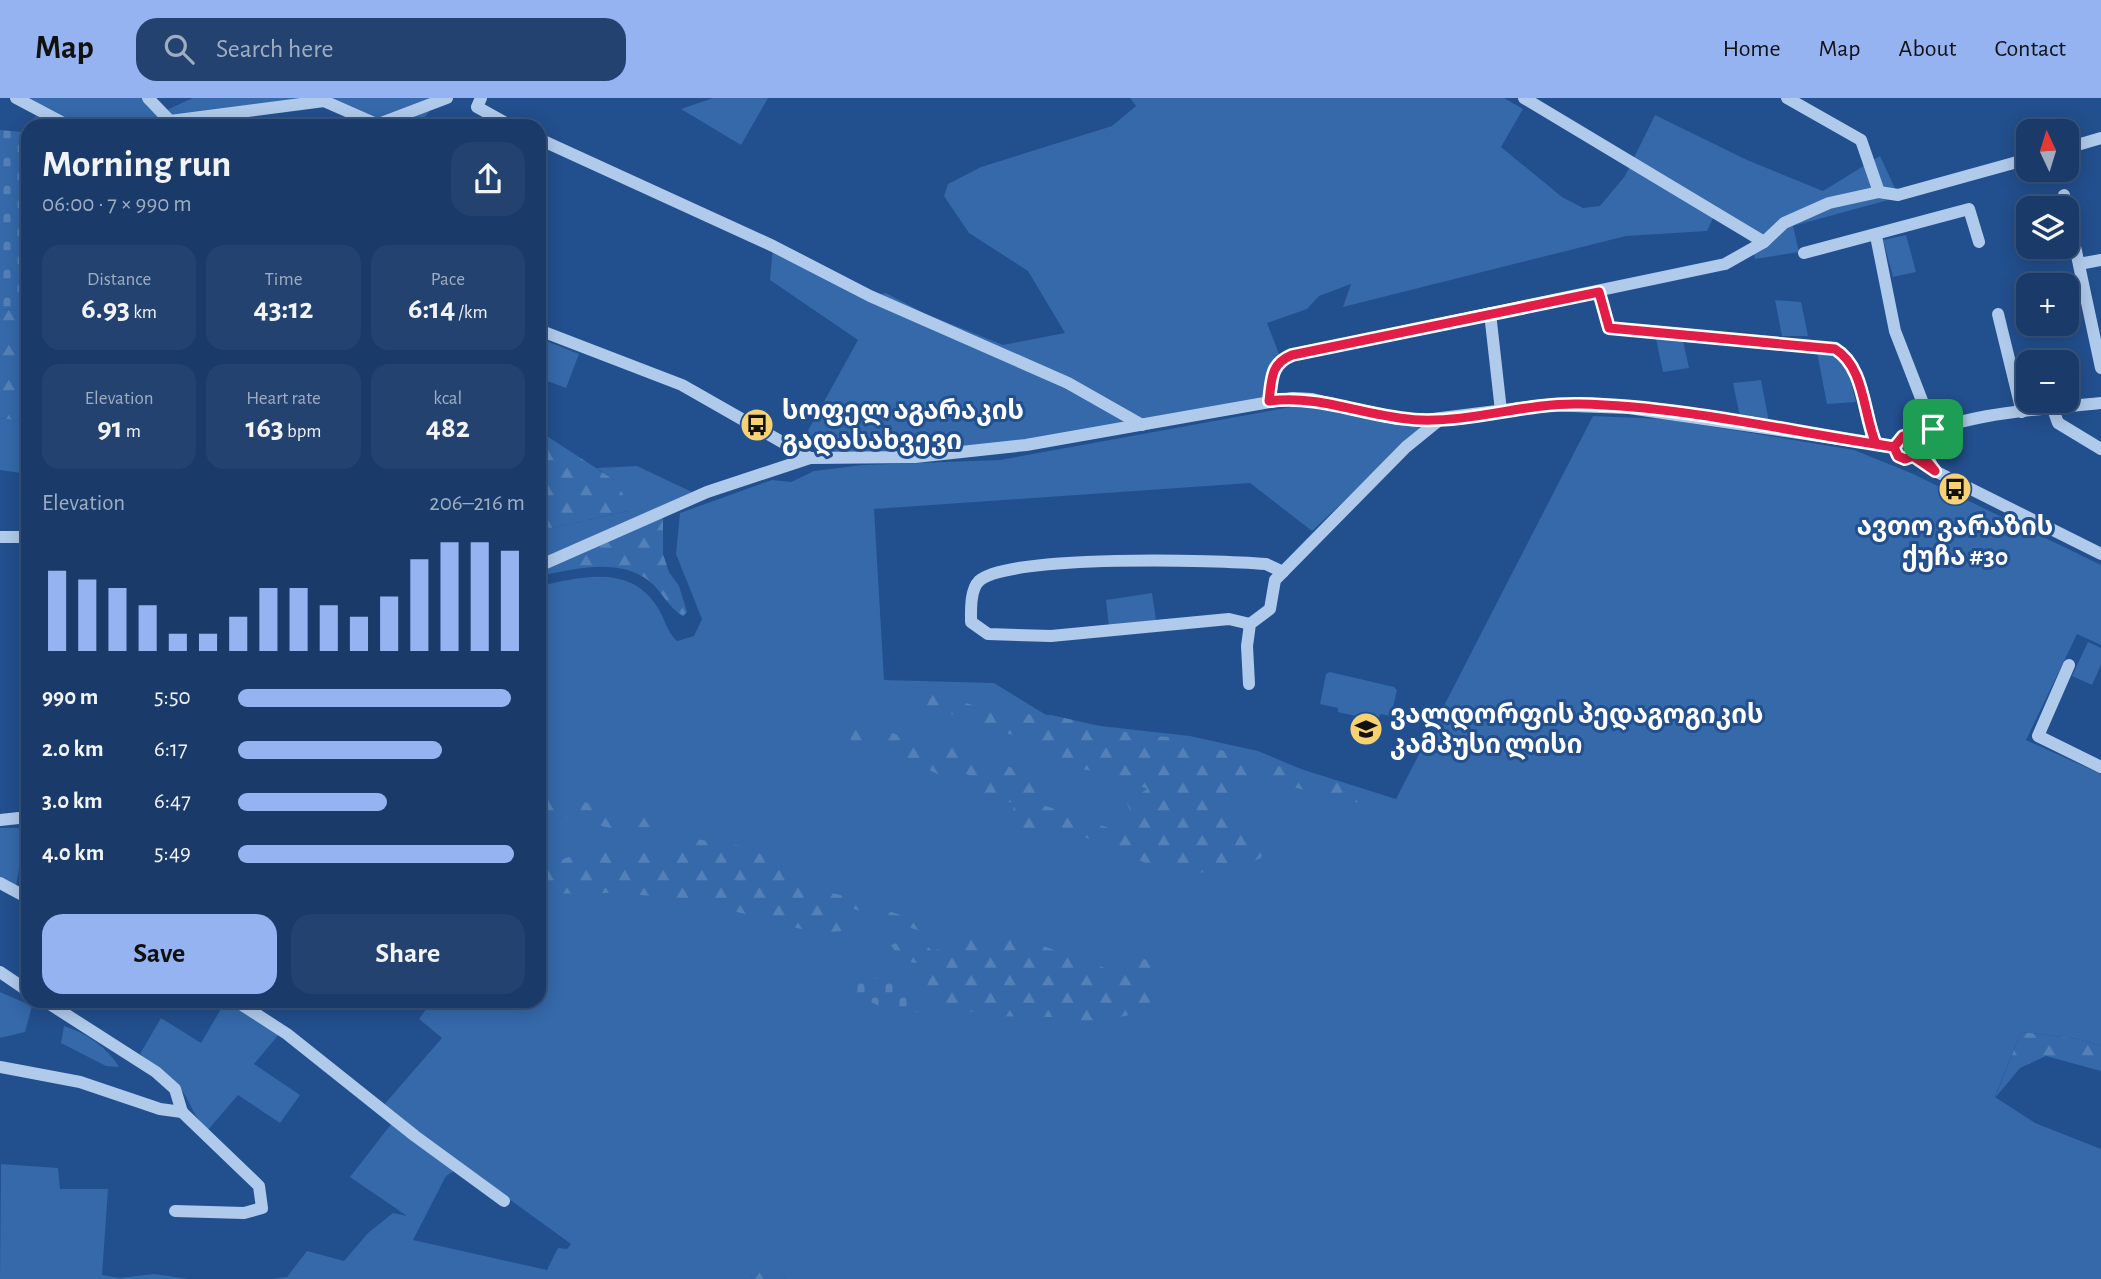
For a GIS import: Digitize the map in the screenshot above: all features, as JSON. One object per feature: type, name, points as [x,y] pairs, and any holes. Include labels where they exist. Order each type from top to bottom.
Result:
[{"type":"street","points":[[16,98],[56,119]]},
{"type":"street","points":[[148,98],[166,119]]},
{"type":"street","points":[[389,119],[447,98]]},
{"type":"street","points":[[1524,98],[1764,242]]},
{"type":"street","points":[[1787,98],[1861,140],[1880,192]]},
{"type":"street","points":[[480,99],[477,107],[498,119]]},
{"type":"street","points":[[203,119],[324,101],[361,119]]},
{"type":"street","points":[[2079,144],[2101,138]]},
{"type":"street","points":[[546,142],[773,246],[870,296],[1068,383],[1142,425]]},
{"type":"street","points":[[1269,401],[1273,368],[1281,359],[1725,264],[1764,242],[1784,223],[1829,203],[1880,192],[1898,195],[2016,162]]},
{"type":"street","points":[[2064,195],[2101,368]]},
{"type":"street","points":[[1804,253],[1876,236],[1969,209],[1979,242]]},
{"type":"street","points":[[1876,236],[1895,331],[1933,429],[1924,448],[1927,461],[1935,471]]},
{"type":"street","points":[[2079,264],[2101,260]]},
{"type":"street","points":[[1599,292],[1609,328],[1835,349],[1843,354],[1854,369],[1876,444]]},
{"type":"street","points":[[1490,313],[1501,411]]},
{"type":"street","points":[[1998,314],[2016,388]]},
{"type":"street","points":[[546,333],[682,384],[810,458]]},
{"type":"street","points":[[546,563],[700,495],[810,458],[863,460],[950,454],[1026,445],[1269,401],[1312,399],[1396,419],[1441,419],[1578,404],[1629,408],[1894,447],[1901,458],[1913,456],[1935,471],[2101,554]]},
{"type":"street","points":[[2079,406],[2101,403]]},
{"type":"street","points":[[1894,447],[1903,436],[1914,439],[1933,429],[2017,413]]},
{"type":"street","points":[[2054,413],[2057,424],[2101,449]]},
{"type":"street","points":[[1249,684],[1247,646],[1250,624],[1270,610],[1275,580],[1406,447],[1441,419]]},
{"type":"street","points":[[1913,456],[1917,446],[1914,439]]},
{"type":"street","points":[[0,537],[21,537]]},
{"type":"street","points":[[1250,624],[1229,619],[1073,634],[1009,636],[988,634],[971,622],[974,591],[978,582],[988,576],[1017,570],[1112,559],[1266,564],[1283,572]]},
{"type":"street","points":[[2069,665],[2038,736],[2101,767]]},
{"type":"street","points":[[0,820],[21,818]]},
{"type":"street","points":[[0,883],[21,894]]},
{"type":"street","points":[[0,972],[21,986]]},
{"type":"street","points":[[56,1008],[156,1072],[175,1088],[182,1112],[259,1186],[262,1208],[244,1213],[174,1211]]},
{"type":"street","points":[[247,1008],[287,1034],[415,1136],[504,1201]]},
{"type":"street","points":[[0,1068],[80,1082],[160,1109],[182,1112]]},
{"type":"green space","points":[[18,98],[148,98],[162,112],[193,98],[447,98],[435,104],[423,119],[364,119],[324,101],[213,119],[56,119]]},
{"type":"green space","points":[[713,98],[768,98],[741,145],[681,109]]},
{"type":"green space","points":[[1130,98],[1504,98],[1523,109],[1501,147],[1562,197],[1583,208],[1600,206],[1625,176],[1655,115],[1747,160],[1823,191],[1880,156],[1899,197],[1793,226],[1799,252],[1755,259],[1751,241],[1715,214],[1707,231],[1626,236],[1343,307],[1351,284],[1319,296],[1307,309],[1267,323],[1281,359],[1270,401],[1151,424],[863,460],[800,445],[858,340],[770,280],[773,246],[870,296],[886,293],[924,313],[1003,345],[1065,333],[1028,271],[969,233],[944,196],[948,184],[981,167],[1112,126],[1136,106]]},
{"type":"green space","points":[[0,130],[21,132],[21,310],[0,309]]},
{"type":"green space","points":[[1906,235],[1916,272],[1893,277],[1883,240]]},
{"type":"green space","points":[[1775,300],[1801,302],[1808,336],[1782,336]]},
{"type":"green space","points":[[0,309],[21,310],[21,420],[0,418]]},
{"type":"green space","points":[[1656,339],[1683,341],[1689,368],[1663,372]]},
{"type":"green space","points":[[546,341],[579,354],[566,388],[546,381]]},
{"type":"green space","points":[[1817,352],[1836,357],[1842,362],[1849,375],[1856,402],[1827,404]]},
{"type":"green space","points":[[1761,380],[1769,422],[1740,417],[1733,383]]},
{"type":"green space","points":[[1296,406],[1327,409],[1389,422],[1420,424],[1421,429],[1312,531],[1250,483],[874,509],[884,680],[994,683],[1056,721],[1190,736],[1258,751],[1301,769],[1396,799],[1593,416],[1665,419],[1854,450],[1911,473],[2101,565],[2101,645],[2077,634],[2026,740],[2101,774],[2101,1046],[2078,1039],[2021,1032],[1995,1097],[2035,1123],[2101,1149],[2101,1279],[785,1279],[783,1273],[750,1274],[753,1279],[272,1279],[287,1277],[307,1251],[344,1261],[368,1233],[393,1213],[407,1216],[350,1177],[392,1123],[456,1170],[446,1176],[413,1240],[547,1270],[558,1248],[567,1249],[571,1244],[382,1107],[442,1038],[419,1019],[427,1008],[546,1008],[546,585],[588,577],[620,579],[634,584],[647,594],[658,608],[668,630],[677,641],[694,636],[702,619],[676,554],[680,513],[772,480],[791,482],[814,471],[863,465],[1000,460]]},
{"type":"green space","points":[[0,418],[20,421],[21,473],[0,470]]},
{"type":"green space","points":[[546,436],[616,481],[626,500],[628,511],[546,528]]},
{"type":"green space","points":[[637,466],[692,492],[546,558],[546,528],[628,511],[616,481],[597,468]]},
{"type":"green space","points":[[663,517],[663,554],[669,572],[679,586],[687,612],[683,616],[673,609],[649,581],[624,569],[596,567],[546,574],[546,569]]},
{"type":"green space","points":[[1152,593],[1156,620],[1109,627],[1106,600]]},
{"type":"green space","points":[[2088,642],[2101,648],[2101,665],[2092,685],[2072,676]]},
{"type":"green space","points":[[1330,672],[1394,687],[1397,690],[1391,716],[1380,714],[1378,721],[1338,712],[1338,708],[1320,704],[1326,674]]},
{"type":"green space","points":[[925,689],[972,705],[1022,714],[1051,715],[1144,736],[1173,737],[1351,786],[1389,801],[1385,809],[1241,775],[1234,789],[1230,825],[1267,838],[1261,858],[1235,870],[1210,873],[1162,870],[1061,827],[1034,831],[1012,824],[1014,804],[996,796],[968,793],[975,778],[964,773],[943,777],[895,752],[853,742],[843,731],[859,719],[929,748],[945,738],[969,759],[996,760],[1040,782],[1037,803],[1109,828],[1139,827],[1127,804],[1147,789],[1121,777],[1082,769],[1073,771],[1038,756],[1023,738],[1002,733],[986,734],[975,716],[933,713],[922,701]]},
{"type":"green space","points":[[546,792],[645,818],[651,827],[610,828],[546,814]]},
{"type":"green space","points":[[0,828],[21,828],[21,857],[16,886],[0,878]]},
{"type":"green space","points":[[674,836],[744,846],[775,861],[794,884],[857,899],[924,924],[926,933],[851,908],[846,914],[854,927],[823,932],[674,899],[634,894],[546,892],[546,866],[557,861],[602,849],[669,848]]},
{"type":"green space","points":[[917,936],[933,952],[954,940],[1023,939],[1111,970],[1144,959],[1166,966],[1146,1011],[1116,1018],[1103,1015],[1089,1038],[1056,1017],[988,1016],[948,1006],[928,989],[925,964],[901,961],[891,945]]},
{"type":"green space","points":[[881,977],[928,998],[922,1012],[893,1012],[853,994],[858,982]]},
{"type":"green space","points":[[0,992],[21,1001],[21,1008],[31,1008],[25,1032],[0,1038]]},
{"type":"green space","points":[[221,1008],[236,1008],[280,1033],[254,1064],[300,1095],[280,1123],[238,1095],[207,1131],[177,1085],[140,1054],[161,1018],[201,1043]]},
{"type":"green space","points":[[64,1026],[95,1042],[119,1067],[106,1066],[61,1043]]},
{"type":"green space","points":[[2021,1032],[2078,1039],[2101,1046],[2101,1071],[2046,1056],[2020,1068],[1995,1098]]},
{"type":"green space","points":[[1,1164],[58,1168],[60,1189],[108,1189],[102,1275],[120,1278],[154,1274],[189,1279],[0,1279]]},
{"type":"green space","points":[[758,1262],[783,1273],[785,1279],[753,1279],[750,1274]]},
{"type":"place","name":"სოფელ აგარაკის გადასახვევი","points":[[757,425]]},
{"type":"place","name":"ავთო ვარაზის ქუჩა #30","points":[[1955,489]]},
{"type":"place","name":"ვალდორფის პედაგოგიკის კამპუსი ლისი","points":[[1366,729]]},
{"type":"route","points":[[1933,429],[1914,439],[1903,436],[1897,439],[1894,447],[1677,413],[1578,404],[1545,405],[1425,421],[1396,419],[1349,410],[1312,399],[1269,401],[1273,368],[1281,359],[1292,355],[1599,292],[1609,328],[1821,345],[1835,349],[1843,354],[1854,369],[1876,444],[1894,447],[1895,453],[1901,458],[1913,456],[1935,471],[1924,455],[1925,441],[1933,429]]}]
